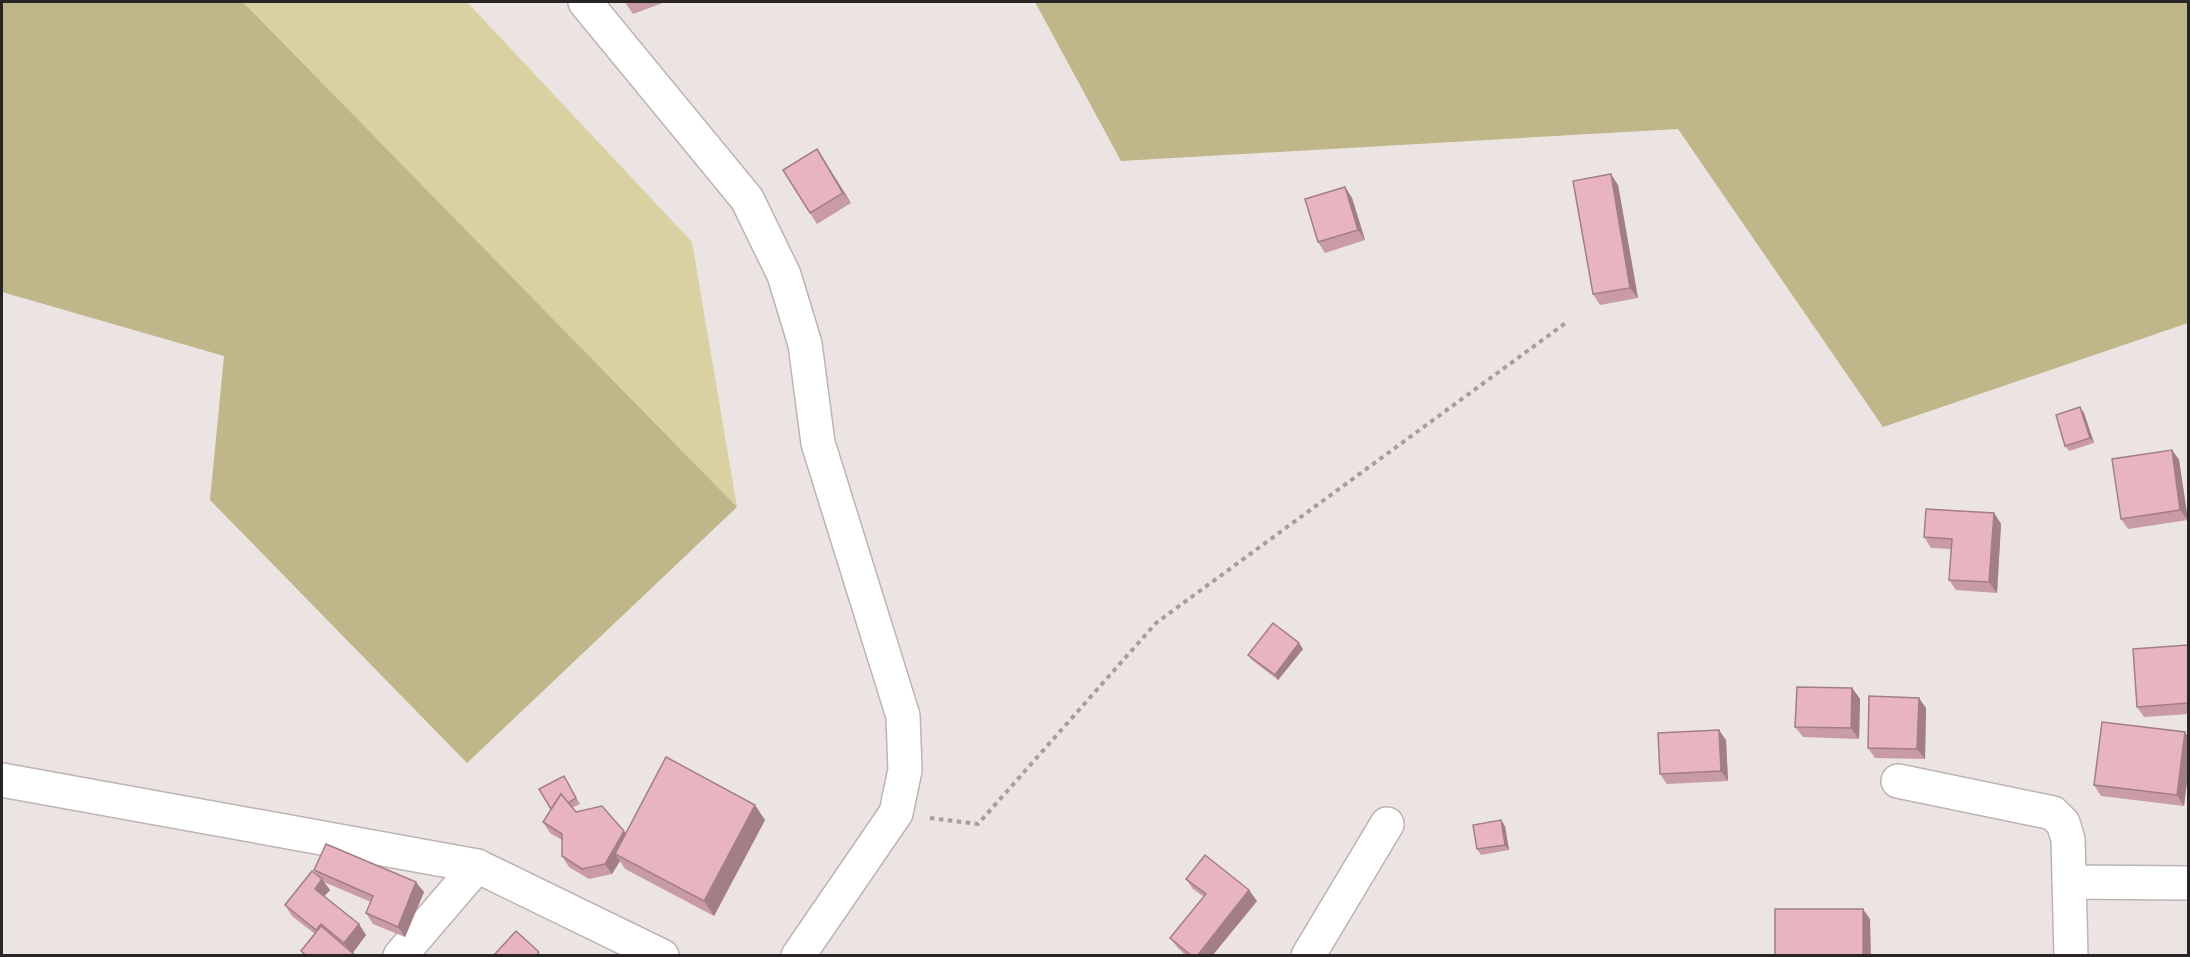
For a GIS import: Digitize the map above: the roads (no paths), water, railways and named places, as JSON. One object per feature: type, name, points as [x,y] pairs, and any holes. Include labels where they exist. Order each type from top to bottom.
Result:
[{"type":"street","points":[[585,2],[747,200],[784,275],[804,344],[818,443],[903,716],[905,770],[896,813],[798,956]]},
{"type":"street","points":[[2,780],[477,866],[663,956]]},
{"type":"street","points":[[1898,780],[2053,813],[2063,824],[2068,839],[2071,956]]},
{"type":"street","points":[[1308,956],[1387,825]]},
{"type":"street","points":[[400,956],[477,866]]},
{"type":"street","points":[[2069,882],[2188,883]]}]
